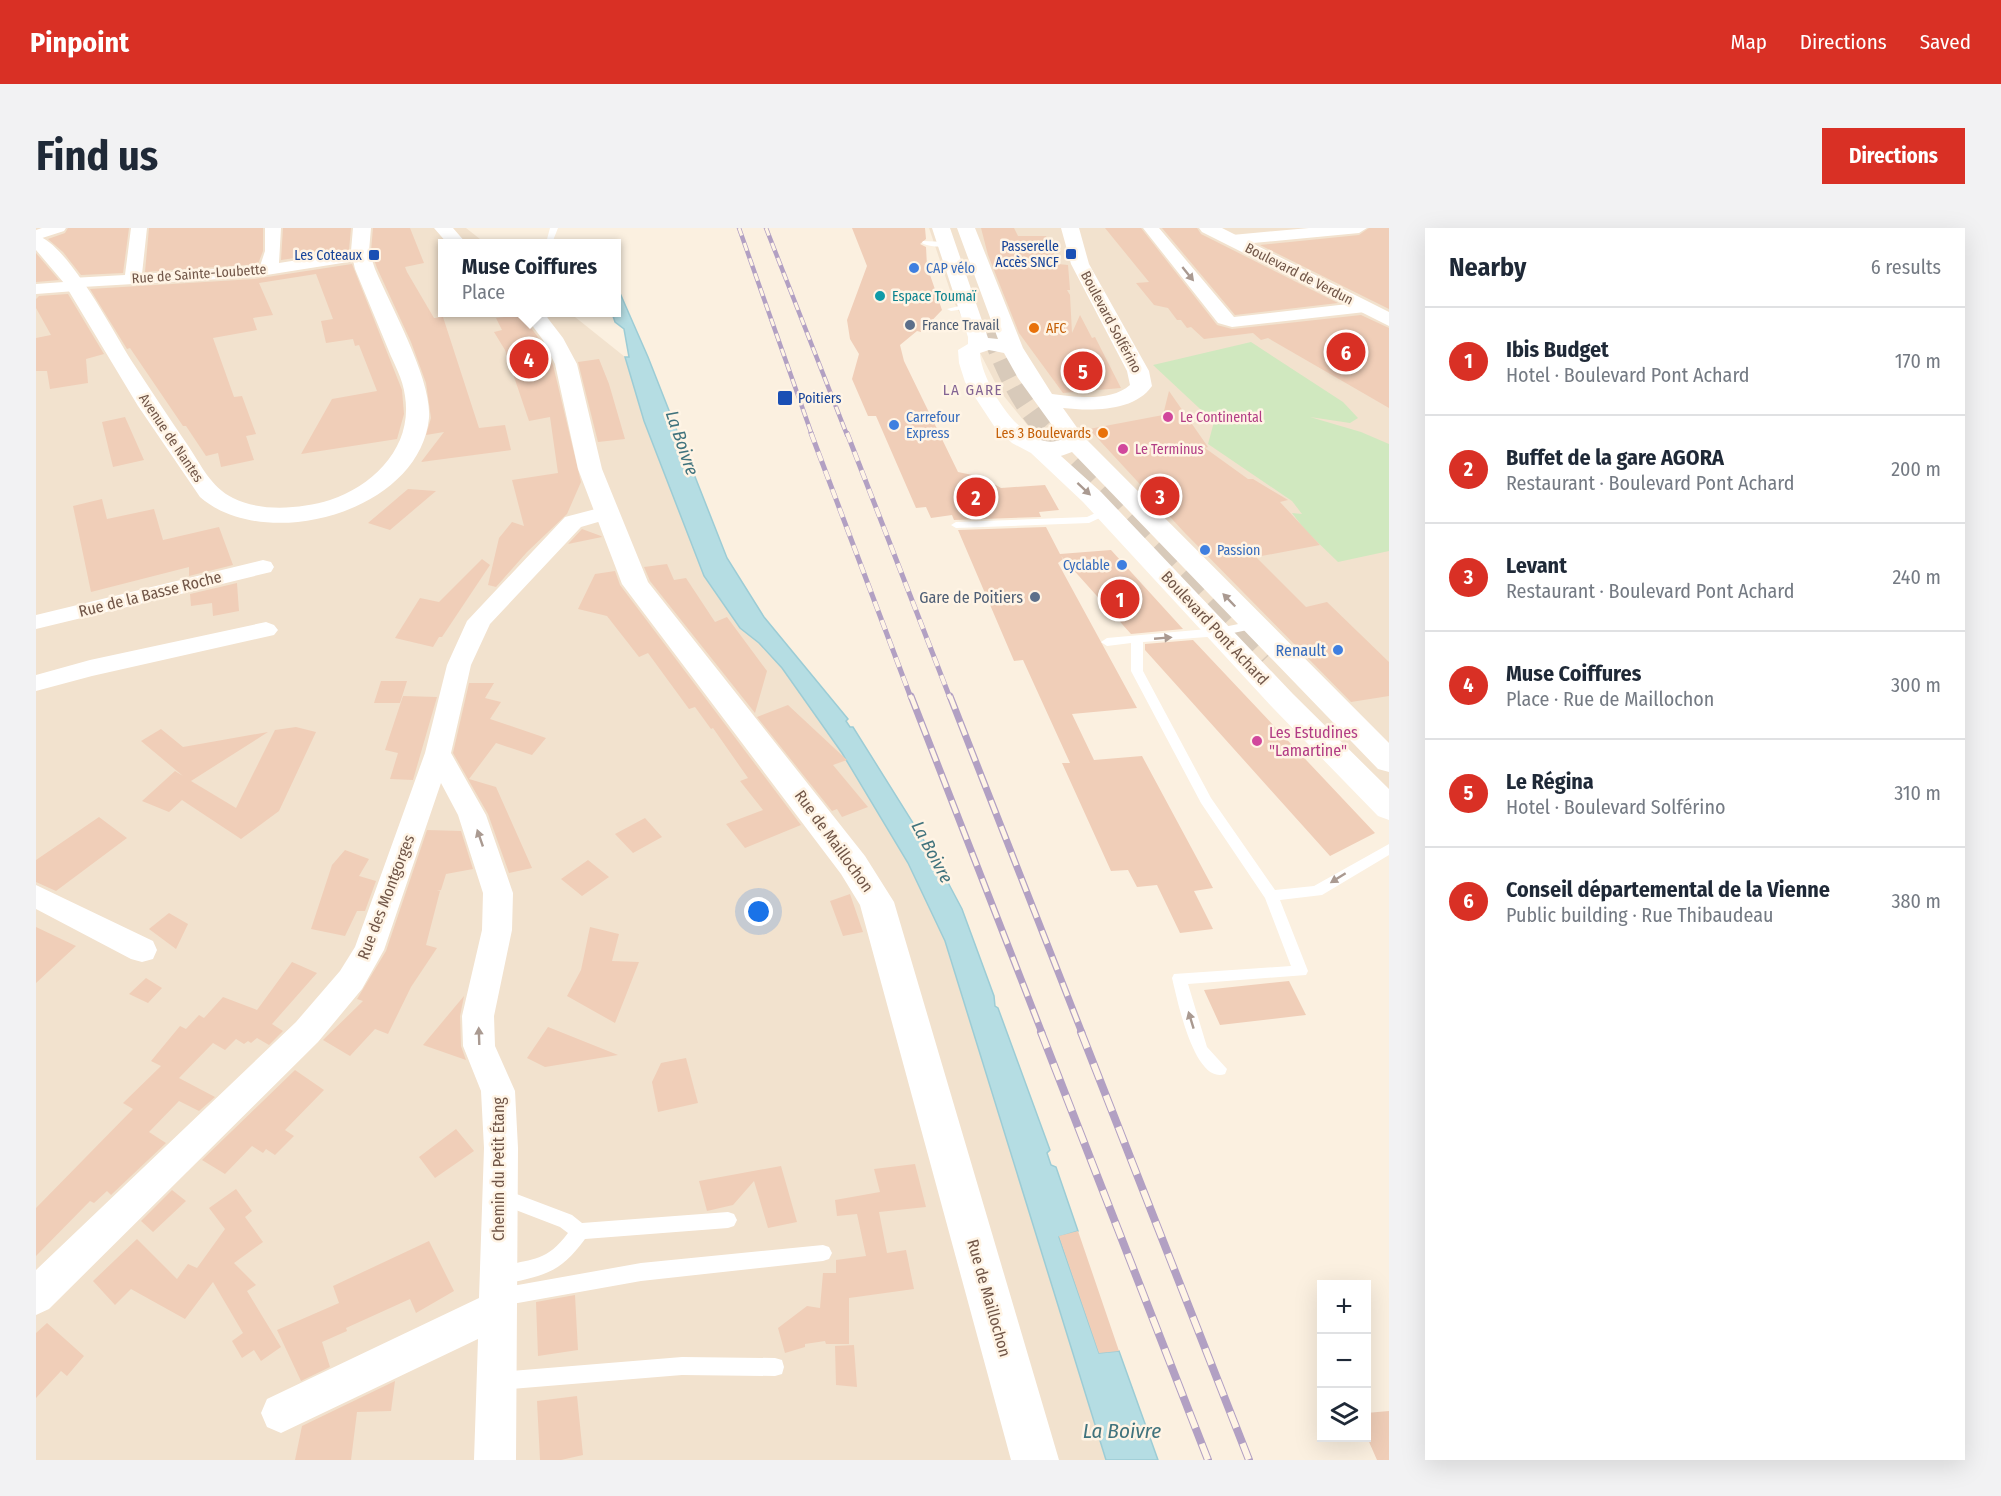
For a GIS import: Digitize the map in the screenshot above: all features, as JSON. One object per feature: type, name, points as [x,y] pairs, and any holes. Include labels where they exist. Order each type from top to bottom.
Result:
[{"type":"street","points":[[36,235],[58,228]]},
{"type":"street","points":[[133,279],[139,228]]},
{"type":"street","points":[[264,271],[272,259],[273,228]]},
{"type":"street","name":"Avenue de Nantes","points":[[36,241],[73,284],[159,422],[203,487],[222,502],[248,511],[270,515],[295,514],[337,505],[377,486],[395,470],[406,453],[417,424],[417,396],[361,255],[362,228]]},
{"type":"street","points":[[442,228],[453,239]]},
{"type":"street","name":"Boulevard Pont Achard","points":[[966,228],[1012,348],[1044,399],[1072,437],[1253,625],[1389,760]]},
{"type":"street","name":"Boulevard Solférino","points":[[1070,228],[1080,264],[1141,379],[1138,390],[1085,417],[1072,437]]},
{"type":"street","points":[[1151,228],[1224,319],[1232,322],[1264,321],[1365,307]]},
{"type":"street","name":"Boulevard de Verdun","points":[[1208,228],[1389,320]]},
{"type":"street","points":[[1232,240],[1359,228]]},
{"type":"street","points":[[947,233],[959,307],[978,337],[1012,348]]},
{"type":"street","points":[[947,233],[985,338]]},
{"type":"street","name":"Rue de Sainte-Loubette","points":[[36,289],[133,279],[264,271],[361,255]]},
{"type":"street","name":"Rue de Maillochon","points":[[537,317],[553,338],[566,364],[590,469],[635,584],[691,652],[853,865],[877,902],[1035,1460]]},
{"type":"street","name":"Boulevard Pont Achard","points":[[985,338],[969,350],[967,356],[986,396],[1016,436],[1040,450],[1106,511],[1389,808]]},
{"type":"street","name":"Boulevard Solférino","points":[[1044,399],[1066,403],[1113,401]]},
{"type":"street","points":[[1040,450],[1061,449],[1072,437]]},
{"type":"street","name":"Rue des Montgorges","points":[[36,1296],[307,1032],[351,980],[369,950],[438,753],[459,665],[479,621],[573,522],[607,512]]},
{"type":"street","name":"Rue de la Basse Roche","points":[[36,622],[263,567]]},
{"type":"street","points":[[36,683],[90,668],[266,630]]},
{"type":"street","name":"Boulevard Pont Achard","points":[[1264,660],[1389,786]]},
{"type":"street","name":"Chemin du Petit Étang","points":[[438,753],[472,815],[498,893],[497,930],[487,966],[478,1016],[479,1046],[498,1091],[500,1196],[495,1460]]},
{"type":"street","points":[[36,896],[142,950]]},
{"type":"street","points":[[281,1413],[498,1294]]},
{"type":"lane","points":[[926,243],[947,233]]},
{"type":"lane","points":[[956,525],[1089,520],[1106,511]]},
{"type":"lane","points":[[1107,642],[1220,632],[1253,625]]},
{"type":"lane","points":[[1137,640],[1137,671],[1206,800],[1270,896],[1301,971],[1179,978],[1200,1050],[1219,1069]]},
{"type":"lane","points":[[1270,896],[1317,891],[1389,849]]},
{"type":"lane","points":[[500,1196],[566,1221],[580,1231],[728,1220]]},
{"type":"lane","points":[[498,1294],[553,1264],[568,1250],[580,1231]]},
{"type":"lane","points":[[498,1294],[641,1272],[823,1253]]},
{"type":"lane","points":[[496,1382],[682,1366],[775,1367]]},
{"type":"shaded area","points":[[36,228],[466,228],[480,239],[438,239],[438,317],[575,317],[625,357],[644,421],[704,576],[740,628],[759,643],[782,668],[842,753],[908,863],[945,941],[1106,1460],[36,1460]]},
{"type":"shaded area","points":[[929,228],[1389,228],[1389,815],[1103,518],[999,390],[954,302]]},
{"type":"green space","points":[[1251,342],[1343,402],[1358,418],[1350,423],[1310,417],[1361,432],[1389,444],[1389,551],[1338,562],[1305,530],[1292,513],[1302,514],[1292,501],[1208,444],[1214,422],[1153,365]]},
{"type":"water","name":"La Boivre","points":[[621,295],[648,357],[727,558],[764,617],[848,719],[846,721],[850,727],[853,727],[935,858],[962,909],[994,996],[995,1006],[998,1008],[1050,1150],[1047,1153],[1051,1165],[1056,1167],[1078,1231],[1059,1237],[1099,1353],[1119,1351],[1158,1460],[1106,1460],[945,941],[908,863],[842,753],[782,668],[759,643],[740,628],[704,576],[644,421],[625,357],[629,357],[624,329],[615,322],[613,317],[621,317]]},
{"type":"building","points":[[68,228],[129,228],[123,273],[81,275],[63,252],[48,239],[65,233]]},
{"type":"building","points":[[149,228],[263,228],[263,251],[258,264],[145,272]]},
{"type":"building","points":[[283,228],[351,228],[349,250],[281,260]]},
{"type":"building","points":[[373,228],[410,228],[424,263],[405,267],[407,272],[434,318],[443,317],[479,428],[505,425],[511,450],[421,462],[444,432],[426,435],[431,418],[426,383],[411,342],[371,251]]},
{"type":"building","points":[[852,228],[925,228],[926,239],[920,244],[926,247],[927,266],[942,310],[921,332],[917,331],[900,345],[904,361],[958,472],[982,477],[1001,488],[1045,485],[1059,510],[1039,512],[1041,517],[954,520],[952,515],[931,518],[926,507],[916,508],[876,416],[868,416],[852,379],[859,354],[850,339],[847,320],[867,266]]},
{"type":"building","points":[[981,228],[1014,228],[1018,236],[1046,236],[1058,264],[1068,265],[1070,290],[1067,290],[1070,295],[1072,333],[1080,315],[1092,338],[1095,337],[1121,388],[1063,393],[1019,333],[988,255]]},
{"type":"building","points":[[1105,228],[1141,228],[1217,325],[1232,329],[1361,315],[1389,328],[1389,408],[1268,338],[1261,340],[1253,333],[1204,339],[1191,327],[1187,328],[1181,320],[1177,320],[1168,308],[1154,305],[1136,283],[1149,282]]},
{"type":"building","points":[[1162,228],[1197,228],[1201,234],[1338,303],[1235,315]]},
{"type":"building","points":[[1369,228],[1389,228],[1389,309],[1260,245],[1359,235]]},
{"type":"building","points":[[36,253],[59,280],[36,282]]},
{"type":"building","points":[[352,264],[402,390],[404,414],[397,439],[301,454],[332,399],[377,391],[359,345],[355,346],[353,339],[326,343],[321,321],[333,319],[316,274],[259,283],[273,315],[253,318],[257,330],[213,338],[234,397],[242,396],[256,434],[246,436],[254,460],[221,467],[218,453],[206,456],[186,426],[183,426],[130,348],[127,349],[90,289],[254,279]]},
{"type":"building","points":[[68,294],[104,354],[86,359],[88,383],[50,389],[47,371],[36,371],[36,338],[51,335],[36,308],[36,299],[39,296]]},
{"type":"building","points":[[523,317],[541,341],[553,365],[581,482],[567,514],[527,552],[496,587],[488,585],[499,538],[512,522],[524,526],[512,480],[558,473],[550,417],[529,421],[505,350],[494,332],[502,330],[496,318]]},
{"type":"building","points":[[599,359],[625,439],[598,442],[578,362]]},
{"type":"building","points":[[1169,391],[1208,447],[1205,448],[1248,479],[1253,479],[1288,500],[1280,502],[1320,545],[1256,557],[1306,607],[1327,602],[1389,662],[1389,696],[1351,702],[1184,532],[1089,429],[1163,415]]},
{"type":"building","points":[[125,417],[144,460],[113,467],[102,422]]},
{"type":"building","points":[[408,489],[436,491],[390,530],[368,523]]},
{"type":"building","points":[[102,499],[107,519],[154,509],[163,540],[219,527],[233,565],[189,576],[189,567],[91,592],[73,506]]},
{"type":"building","points":[[1046,527],[1060,554],[1111,550],[1183,629],[1131,634],[1061,556],[1063,559],[1058,563],[1137,708],[1072,714],[1094,760],[1142,756],[1213,888],[1194,891],[1213,929],[1180,933],[1157,885],[1137,887],[1128,870],[1111,871],[1062,763],[1070,763],[1023,660],[1014,661],[958,530]]},
{"type":"building","points":[[582,529],[601,536],[602,537],[568,544]]},
{"type":"building","points":[[482,559],[490,565],[433,647],[395,638],[420,598],[439,602]]},
{"type":"building","points":[[667,564],[674,580],[686,578],[715,622],[727,617],[767,671],[755,713],[650,581],[644,567]]},
{"type":"building","points":[[615,571],[620,585],[801,825],[745,848],[726,824],[763,810],[740,781],[748,778],[713,728],[711,729],[695,707],[689,709],[648,653],[639,657],[607,616],[578,609],[595,574]]},
{"type":"building","points":[[237,583],[239,611],[213,616],[212,603],[191,606],[190,594]]},
{"type":"building","name":"Les Estudines \"Lamartine\"","points":[[1193,640],[1375,833],[1330,856],[1145,650],[1145,644]]},
{"type":"building","points":[[381,681],[407,681],[400,703],[374,703]]},
{"type":"building","points":[[469,683],[494,683],[485,698],[501,702],[490,719],[546,738],[532,755],[496,743],[469,779],[496,787],[532,868],[509,873],[488,814],[453,753]]},
{"type":"building","points":[[403,696],[437,697],[413,780],[390,779],[398,753],[385,750]]},
{"type":"building","points":[[788,705],[847,760],[833,765],[868,807],[842,817],[837,809],[832,811],[757,717]]},
{"type":"building","points":[[296,727],[316,732],[279,811],[241,839],[182,800],[169,812],[142,801],[175,771],[183,776],[141,741],[161,729],[183,747],[268,732],[191,781],[236,808],[275,730]]},
{"type":"building","points":[[99,817],[127,838],[56,891],[36,882],[36,860]]},
{"type":"building","points":[[645,818],[662,837],[633,853],[615,834]]},
{"type":"building","points":[[427,830],[461,831],[473,869],[446,874],[441,890],[437,891],[440,891],[426,945],[437,948],[411,987],[388,1034],[375,1029],[350,1056],[323,1040],[363,1001],[357,999],[386,951]]},
{"type":"building","points":[[345,850],[369,859],[359,876],[376,881],[365,911],[357,911],[345,936],[311,929],[332,865]]},
{"type":"building","points":[[588,860],[609,877],[582,896],[561,879]]},
{"type":"building","points":[[850,894],[863,932],[843,936],[830,901]]},
{"type":"building","points":[[169,913],[188,924],[176,949],[149,929]]},
{"type":"building","points":[[36,927],[76,946],[36,983]]},
{"type":"building","points":[[590,927],[619,934],[612,961],[639,962],[615,1023],[567,996],[581,970]]},
{"type":"building","points":[[292,962],[317,973],[272,1024],[283,1031],[269,1045],[257,1038],[251,1043],[248,1041],[244,1044],[236,1039],[225,1050],[213,1043],[179,1078],[215,1097],[199,1111],[179,1101],[149,1132],[166,1143],[111,1195],[107,1191],[94,1203],[90,1201],[36,1256],[36,1208],[133,1109],[123,1103],[161,1066],[151,1061],[180,1026],[186,1029],[199,1015],[204,1018],[223,997],[257,1010]]},
{"type":"building","points":[[146,978],[162,988],[148,1003],[129,994]]},
{"type":"building","points":[[1289,981],[1306,1015],[1220,1025],[1204,990]]},
{"type":"building","points":[[464,996],[460,1016],[461,1046],[466,1060],[423,1045]]},
{"type":"building","points":[[548,1027],[618,1055],[545,1067],[527,1058]]},
{"type":"building","points":[[686,1058],[698,1103],[658,1112],[652,1082],[661,1063]]},
{"type":"building","points":[[295,1070],[324,1090],[285,1130],[294,1136],[275,1155],[266,1149],[263,1153],[252,1146],[225,1174],[202,1160]]},
{"type":"building","points":[[456,1129],[474,1151],[435,1178],[419,1157]]},
{"type":"building","points":[[915,1164],[926,1207],[879,1212],[887,1253],[906,1250],[914,1289],[849,1298],[849,1344],[826,1344],[825,1341],[805,1344],[805,1347],[785,1353],[778,1328],[807,1306],[820,1308],[823,1273],[836,1273],[836,1260],[866,1256],[857,1214],[837,1216],[835,1200],[880,1192],[874,1169]]},
{"type":"building","points":[[781,1166],[797,1222],[768,1228],[754,1181],[733,1205],[707,1211],[699,1181]]},
{"type":"building","points":[[236,1189],[252,1211],[245,1217],[263,1242],[234,1263],[256,1285],[247,1291],[281,1347],[261,1361],[254,1350],[242,1358],[232,1341],[243,1333],[213,1282],[185,1319],[131,1289],[115,1305],[93,1281],[137,1239],[177,1279],[188,1264],[197,1268],[225,1229],[209,1208]]},
{"type":"building","points":[[172,1190],[186,1201],[153,1232],[141,1221]]},
{"type":"building","points":[[1078,1231],[1119,1351],[1099,1353],[1059,1236]]},
{"type":"building","points":[[429,1241],[454,1291],[416,1313],[410,1299],[346,1328],[347,1331],[322,1342],[330,1367],[301,1381],[277,1330],[339,1303],[333,1286]]},
{"type":"building","points":[[575,1295],[578,1350],[538,1356],[536,1302]]},
{"type":"building","points":[[47,1323],[84,1356],[67,1376],[61,1371],[36,1398],[36,1333]]},
{"type":"building","points":[[854,1345],[857,1387],[836,1385],[835,1346]]},
{"type":"building","points":[[395,1381],[391,1411],[357,1412],[351,1460],[295,1460],[302,1426]]},
{"type":"building","points":[[577,1396],[583,1455],[561,1460],[540,1460],[537,1401]]},
{"type":"building","points":[[1389,1411],[1389,1460],[1377,1460],[1369,1442],[1371,1442],[1371,1413]]},
{"type":"tunnel","points":[[991,332],[1015,387],[1031,412],[1050,435]]},
{"type":"tunnel","points":[[1048,433],[1264,660]]},
{"type":"railway","points":[[739,228],[812,435]]},
{"type":"railway","points":[[766,228],[847,435]]},
{"type":"railway","points":[[811,433],[911,698]]},
{"type":"railway","points":[[847,433],[950,698]]},
{"type":"railway","points":[[911,696],[1042,1033]]},
{"type":"railway","points":[[950,696],[1082,1033]]},
{"type":"railway","points":[[1041,1032],[1208,1460]]},
{"type":"railway","points":[[1081,1032],[1249,1460]]},
{"type":"place","name":"Passerelle Accès SNCF","points":[[1071,254]]},
{"type":"place","name":"Les Coteaux","points":[[374,255]]},
{"type":"place","name":"CAP vélo","points":[[914,268]]},
{"type":"place","name":"Espace Toumaï","points":[[880,296]]},
{"type":"place","name":"France Travail","points":[[910,325]]},
{"type":"place","name":"AFC","points":[[1034,328]]},
{"type":"place","name":"Conseil départemental de la Vienne","points":[[1346,352]]},
{"type":"place","name":"Muse Coiffures","points":[[529,359]]},
{"type":"place","name":"Le Régina","points":[[1083,371]]},
{"type":"place","name":"Poitiers","points":[[785,398]]},
{"type":"place","name":"Le Continental","points":[[1168,417]]},
{"type":"place","name":"Carrefour Express","points":[[894,425]]},
{"type":"place","name":"Les 3 Boulevards","points":[[1103,433]]},
{"type":"place","name":"Le Terminus","points":[[1123,449]]},
{"type":"place","name":"Levant","points":[[1160,496]]},
{"type":"place","name":"Buffet de la gare AGORA","points":[[976,497]]},
{"type":"place","name":"Passion","points":[[1205,550]]},
{"type":"place","name":"Cyclable","points":[[1122,565]]},
{"type":"place","name":"Gare de Poitiers","points":[[1035,597]]},
{"type":"place","name":"Ibis Budget","points":[[1120,599]]},
{"type":"place","name":"Renault","points":[[1338,650]]},
{"type":"place","name":"Les Estudines \"Lamartine\"","points":[[1257,741]]},
{"type":"district","name":"LA GARE","points":[[973,390]]}]
